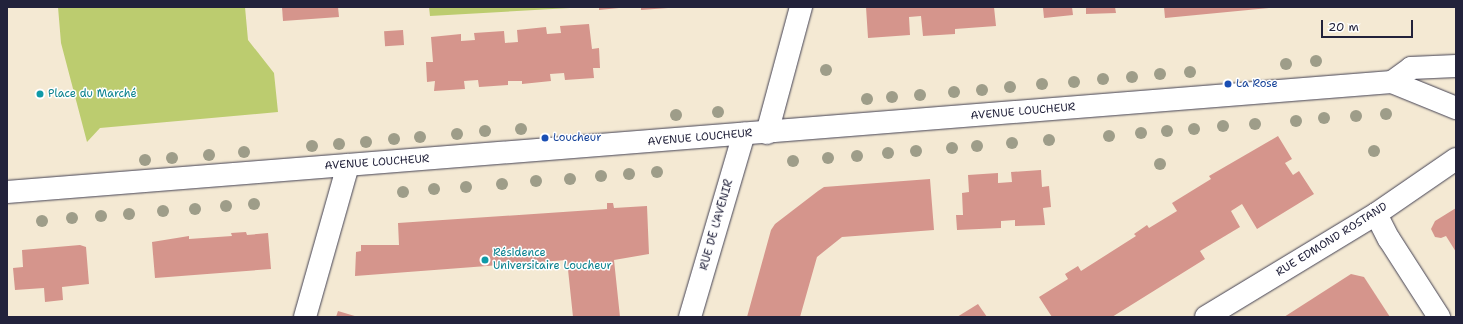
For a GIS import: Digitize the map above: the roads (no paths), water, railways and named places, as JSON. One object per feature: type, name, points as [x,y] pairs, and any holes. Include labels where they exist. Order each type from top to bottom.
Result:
[{"type":"street","points":[[767,132],[801,7]]},
{"type":"street","points":[[1392,82],[1411,68],[1456,66]]},
{"type":"street","name":"AVENUE LOUCHEUR","points":[[7,192],[1392,82],[1456,108]]},
{"type":"street","name":"RUE DE L'AVENIR","points":[[690,317],[744,134]]},
{"type":"street","name":"RUE EDMOND ROSTAND","points":[[1206,317],[1376,214],[1456,159]]},
{"type":"street","points":[[305,317],[348,165]]},
{"type":"street","points":[[1376,214],[1389,239],[1439,317]]},
{"type":"place","name":"La Rose","points":[[1228,84]]},
{"type":"place","name":"Place du Marché","points":[[40,94]]},
{"type":"place","name":"Loucheur","points":[[545,138]]},
{"type":"place","name":"Résidence Universitaire Loucheur","points":[[485,260]]}]
